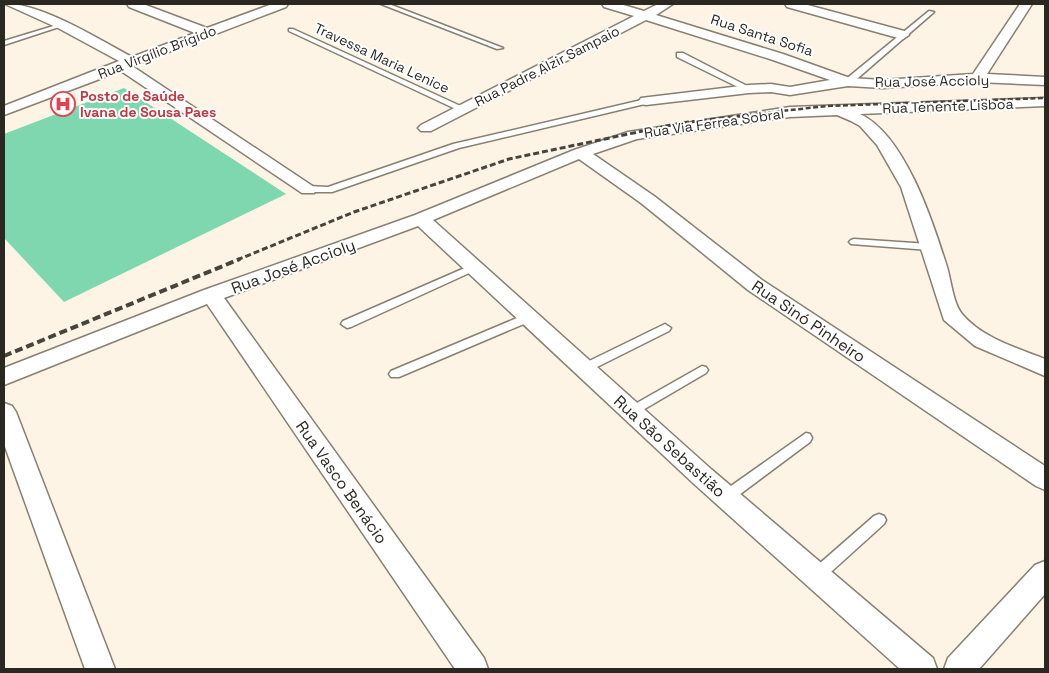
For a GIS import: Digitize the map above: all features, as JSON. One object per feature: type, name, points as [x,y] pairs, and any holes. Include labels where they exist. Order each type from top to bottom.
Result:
[{"type":"street","points":[[11,4],[62,24],[126,64],[308,189]]},
{"type":"street","points":[[138,4],[207,33]]},
{"type":"street","name":"Rua Virgílio Brígido","points":[[4,111],[282,4]]},
{"type":"street","name":"Rua Santa Sofia","points":[[608,4],[778,57],[848,82]]},
{"type":"street","name":"Rua Padre Alzir Sampaio","points":[[426,128],[667,4]]},
{"type":"street","points":[[791,4],[903,35]]},
{"type":"street","points":[[977,78],[1026,4]]},
{"type":"street","name":"Rua José Accioly","points":[[848,82],[883,84],[977,78],[1045,80]]},
{"type":"street","points":[[646,101],[748,89],[771,88],[790,91],[848,82]]},
{"type":"street","name":"Rua Tenente Lisboa","points":[[855,113],[1045,102]]},
{"type":"street","name":"Rua Via Ferrea Sobral","points":[[580,152],[634,135],[661,129],[790,112],[855,113]]},
{"type":"street","points":[[855,113],[894,157],[908,180],[951,315],[965,331],[984,342],[1045,368]]},
{"type":"street","name":"Rua José Accioly","points":[[4,377],[211,295],[421,219],[580,152]]},
{"type":"street","name":"Rua Sinó Pinheiro","points":[[580,152],[620,178],[717,257],[755,285],[1045,479]]},
{"type":"street","name":"Rua São Sebastião","points":[[421,219],[726,497],[922,669]]},
{"type":"street","name":"Rua Vasco Benácio","points":[[211,295],[473,669]]},
{"type":"street","points":[[4,412],[100,669]]},
{"type":"street","points":[[959,669],[1045,574]]},
{"type":"lane","points":[[384,4],[499,48]]},
{"type":"lane","points":[[848,82],[931,12]]},
{"type":"lane","points":[[4,43],[62,24]]},
{"type":"lane","name":"Travessa Maria Lenice","points":[[291,30],[463,109]]},
{"type":"lane","points":[[680,55],[748,89]]},
{"type":"lane","points":[[308,189],[329,190],[456,146],[646,101]]},
{"type":"lane","points":[[854,242],[929,247]]},
{"type":"lane","points":[[347,324],[474,267]]},
{"type":"lane","points":[[395,374],[529,317]]},
{"type":"lane","points":[[586,368],[665,328]]},
{"type":"lane","points":[[632,411],[702,370]]},
{"type":"lane","points":[[726,497],[806,438]]},
{"type":"lane","points":[[816,576],[879,520]]},
{"type":"green space","points":[[124,88],[286,194],[64,302],[4,238],[4,134]]},
{"type":"railway","points":[[746,115],[827,106],[1045,98]]},
{"type":"railway","points":[[237,260],[354,212],[509,159],[681,123],[757,114]]},
{"type":"railway","points":[[4,356],[240,259]]},
{"type":"place","name":"Posto de Saúde Ivana de Sousa Paes","points":[[63,104]]}]
